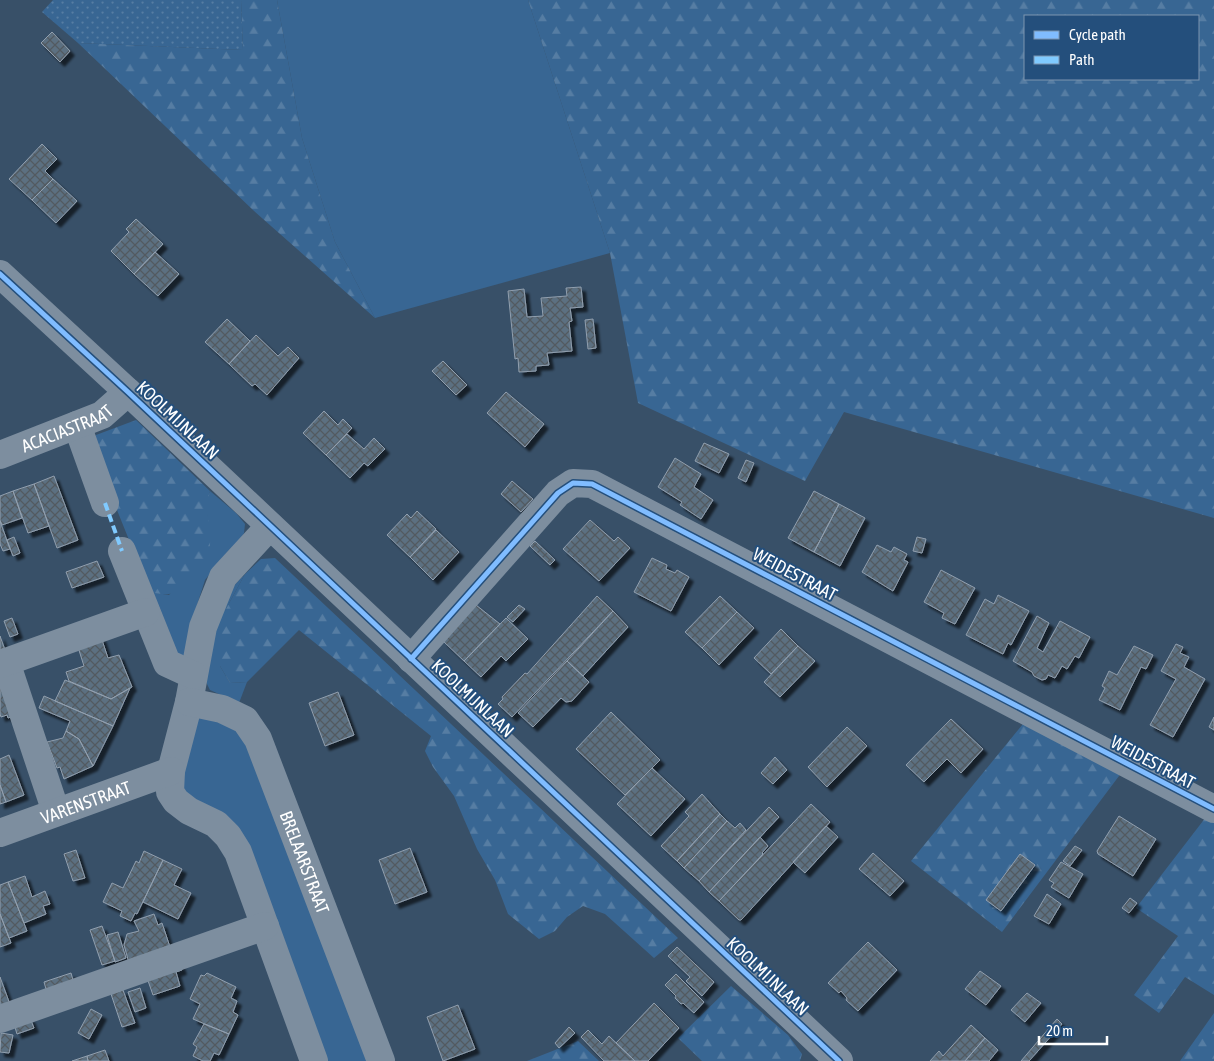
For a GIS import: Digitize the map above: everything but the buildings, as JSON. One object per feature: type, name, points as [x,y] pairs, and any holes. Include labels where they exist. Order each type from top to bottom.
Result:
[{"type":"street","name":"KOOLMIJNLAAN","points":[[0,274],[411,659],[832,1059]]},
{"type":"street","name":"ACACIASTRAAT","points":[[0,454],[102,415],[128,392]]},
{"type":"street","points":[[77,425],[105,503]]},
{"type":"street","name":"WEIDESTRAAT","points":[[411,659],[558,493],[573,483],[592,484],[1214,809]]},
{"type":"street","points":[[270,526],[223,577],[203,627],[189,702],[171,770],[170,792],[176,801],[190,811],[216,824],[228,836],[238,852],[314,1061]]},
{"type":"street","points":[[122,551],[167,663],[194,675]]},
{"type":"street","points":[[56,812],[3,663],[146,612]]},
{"type":"street","name":"BRELAARSTRAAT","points":[[189,702],[222,709],[244,720],[258,739],[380,1061]]},
{"type":"street","name":"VARENSTRAAT","points":[[0,833],[171,770]]},
{"type":"street","points":[[0,1019],[265,926]]},
{"type":"green space","points":[[53,0],[241,0],[243,50],[78,43],[42,12]]},
{"type":"green space","points":[[241,0],[277,0],[302,138],[335,242],[375,318],[253,210],[78,43],[243,50]]},
{"type":"green space","points":[[277,0],[528,0],[610,253],[375,318],[335,242],[302,138]]},
{"type":"green space","points":[[528,0],[1214,0],[1214,518],[844,412],[805,481],[638,403],[610,253]]},
{"type":"green space","points":[[136,420],[210,491],[208,499],[209,552],[196,575],[182,588],[169,594],[150,592],[90,443],[96,435]]},
{"type":"green space","points":[[210,491],[236,513],[245,524],[244,533],[238,544],[228,551],[205,580],[192,621],[184,658],[175,654],[150,592],[169,595],[210,546],[206,503]]},
{"type":"green space","points":[[275,558],[678,938],[654,958],[605,914],[583,906],[567,917],[555,931],[539,939],[508,914],[495,880],[477,849],[454,796],[433,767],[425,751],[431,736],[299,630],[247,682],[230,683],[220,666],[219,629],[226,609],[245,574],[261,559]]},
{"type":"green space","points":[[245,574],[226,609],[220,650],[220,666],[230,683],[247,682],[239,703],[210,690],[205,680],[206,664],[227,593]]},
{"type":"green space","points":[[201,714],[245,733],[369,1061],[326,1061],[247,852],[187,799],[181,778],[190,727]]},
{"type":"green space","points":[[1027,719],[1122,772],[1002,932],[911,861]]},
{"type":"green space","points":[[1206,817],[1214,821],[1214,995],[1185,977],[1159,1013],[1134,995],[1178,936],[1136,908]]},
{"type":"green space","points":[[731,986],[788,1035],[802,1054],[800,1061],[702,1061],[678,1038]]},
{"type":"green space","points":[[1214,1013],[1214,1061],[1180,1061]]},
{"type":"green space","points":[[578,1041],[599,1061],[527,1061]]},
{"type":"marked path","points":[[105,503],[122,551]]},
{"type":"cycle path","points":[[0,274],[128,392],[839,1061]]},
{"type":"cycle path","points":[[411,659],[558,493],[573,483],[592,484],[1214,809]]}]
